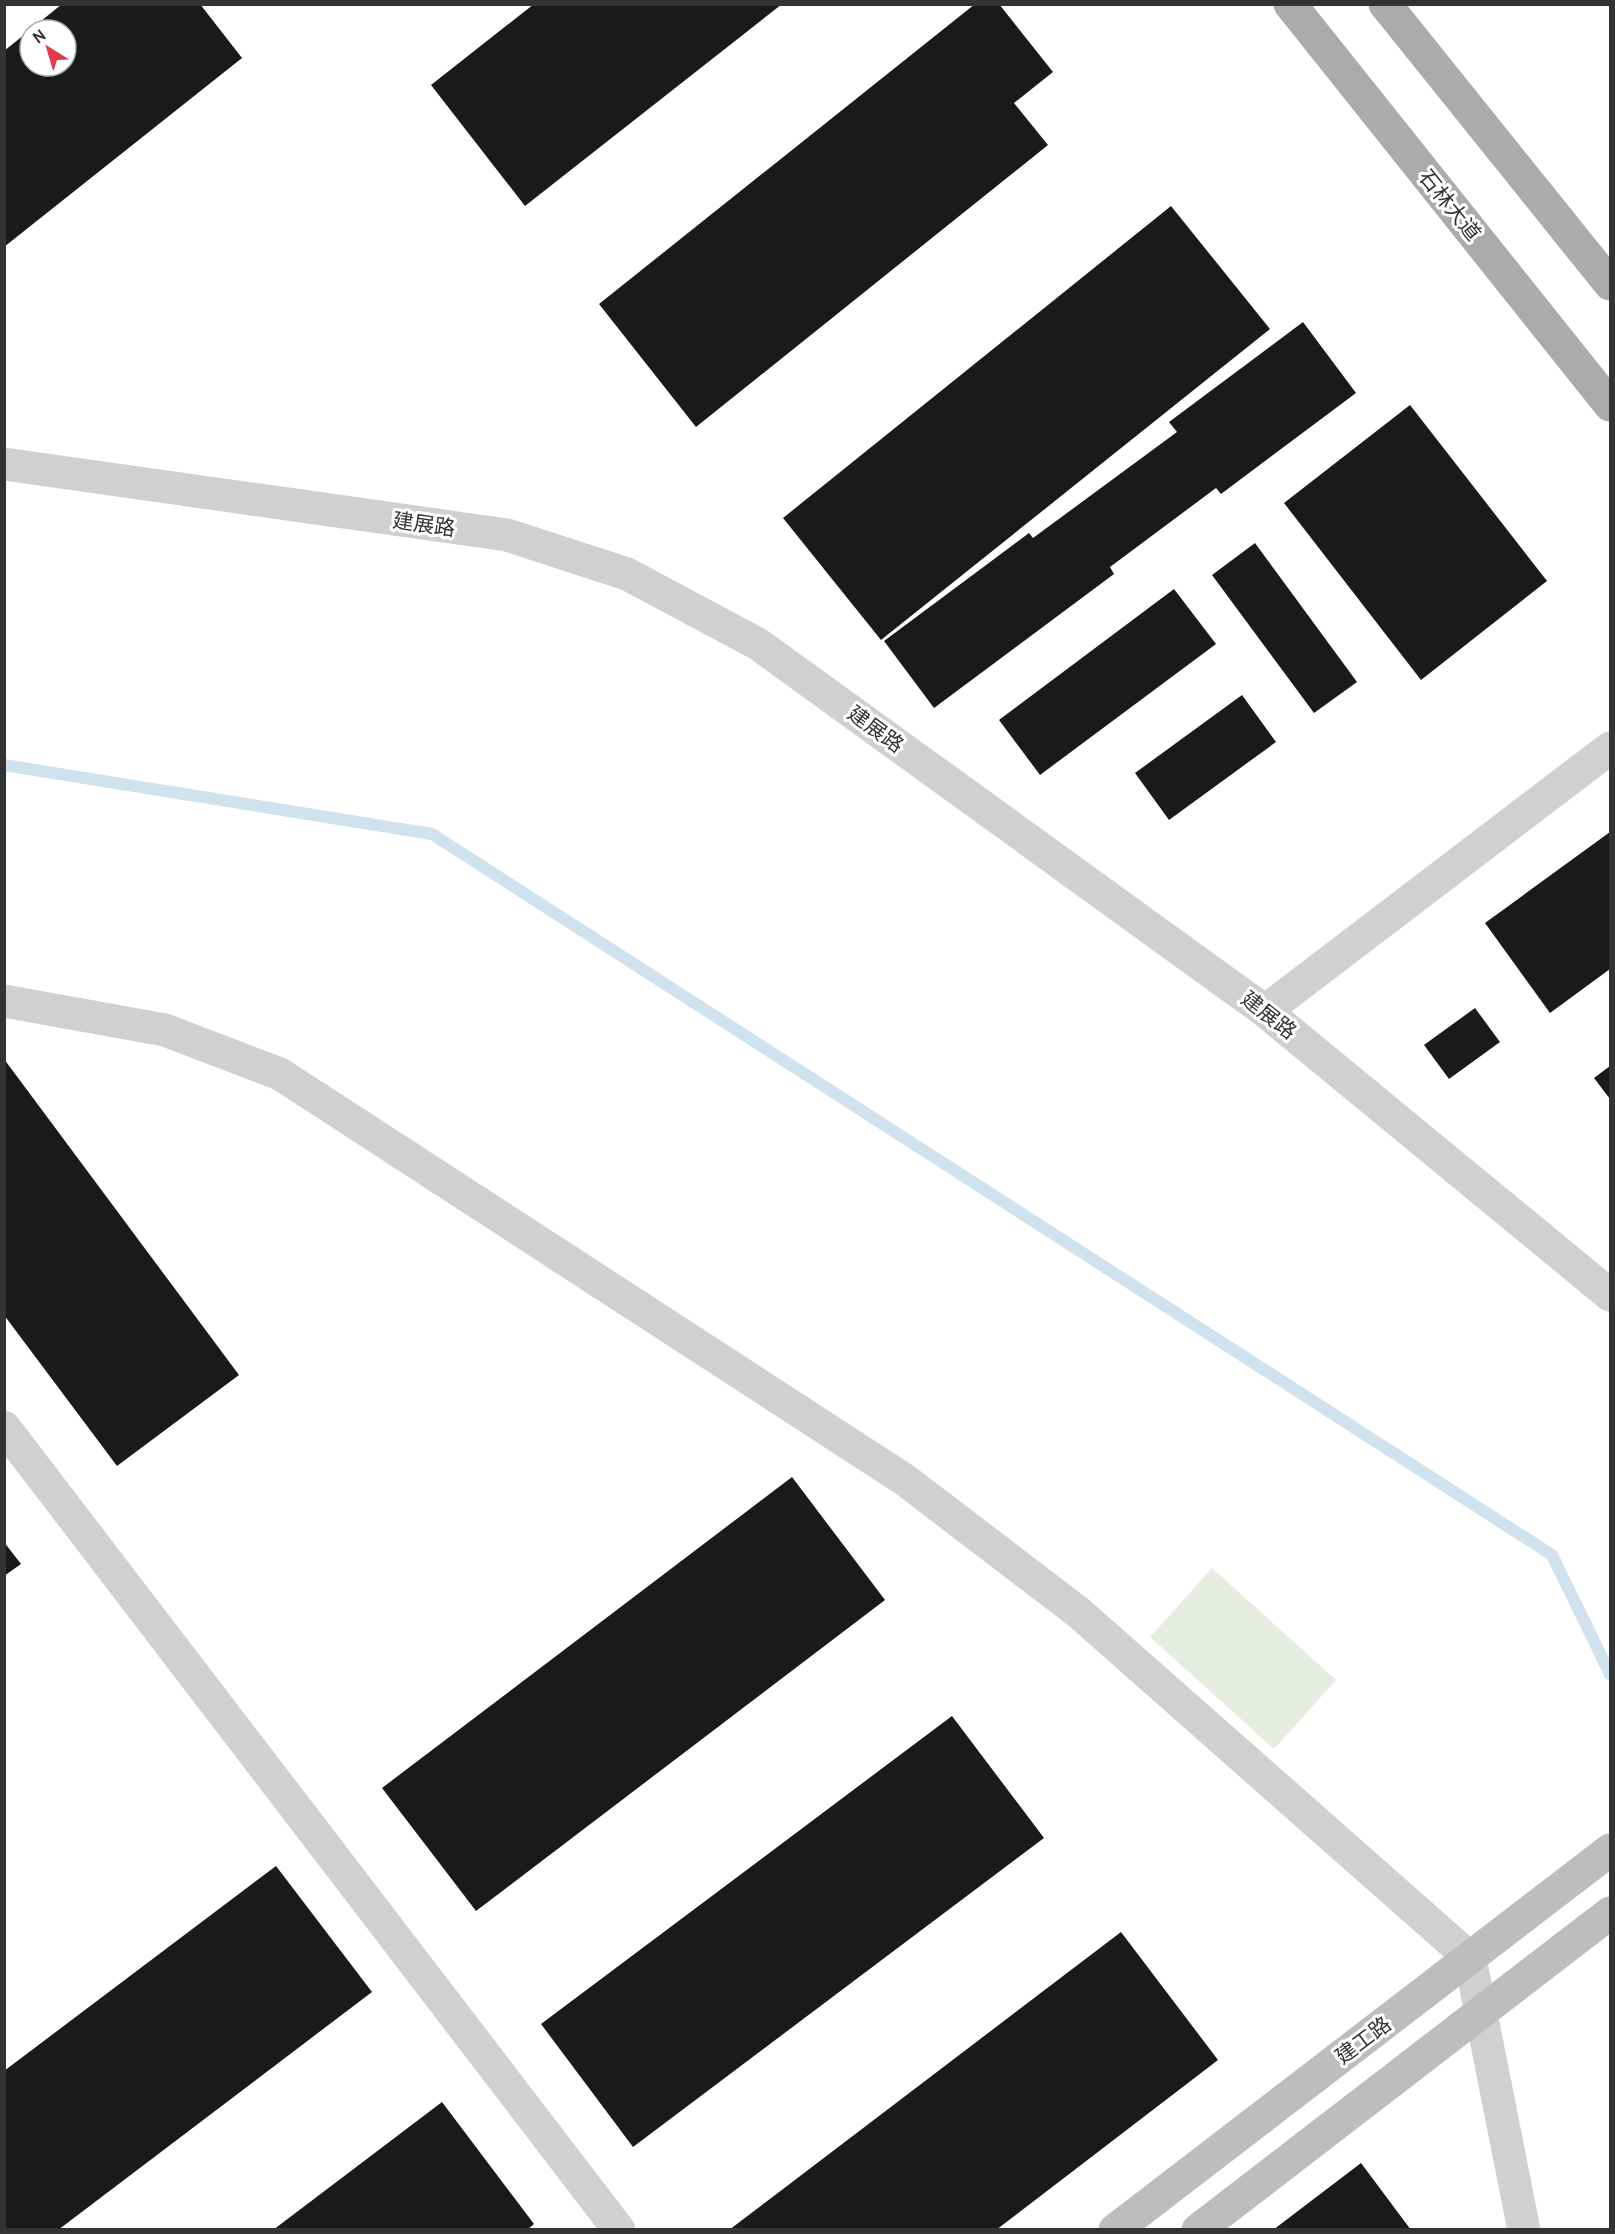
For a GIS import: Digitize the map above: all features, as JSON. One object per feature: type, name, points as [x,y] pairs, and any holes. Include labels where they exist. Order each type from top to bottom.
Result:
[{"type":"main road","name":"石林大道","points":[[1290,4],[1611,405]]},
{"type":"main road","points":[[1385,4],[1611,285]]},
{"type":"main road","name":"建工路","points":[[1115,2229],[1611,1850]]},
{"type":"main road","points":[[1198,2229],[1611,1914]]},
{"type":"street","name":"建展路","points":[[4,464],[507,536],[627,574],[758,644],[1265,1011],[1611,1294]]},
{"type":"street","points":[[1265,1011],[1611,748]]},
{"type":"street","points":[[4,1001],[165,1030],[280,1074],[906,1480],[1078,1612],[1470,1958],[1524,2229]]},
{"type":"street","points":[[4,1427],[619,2229]]},
{"type":"shaded area","points":[[1212,1568],[1336,1680],[1274,1749],[1150,1637]]},
{"type":"building","points":[[62,4],[200,4],[242,58],[4,247],[4,51],[18,40],[18,78],[78,78],[78,18],[45,18]]},
{"type":"building","points":[[534,4],[782,4],[525,206],[431,85]]},
{"type":"building","points":[[975,4],[999,4],[1053,72],[1014,103],[1048,145],[696,427],[599,304]]},
{"type":"building","points":[[1171,206],[1270,329],[881,640],[783,518]]},
{"type":"building","points":[[1303,322],[1356,393],[1221,494],[1216,488],[1110,567],[1114,574],[934,708],[884,641],[1029,533],[1033,538],[1177,432],[1169,422]]},
{"type":"building","points":[[1410,405],[1547,581],[1421,680],[1284,503]]},
{"type":"building","points":[[1255,543],[1357,682],[1314,713],[1212,575]]},
{"type":"building","points":[[1174,589],[1216,644],[1040,775],[999,720]]},
{"type":"building","points":[[1242,695],[1276,742],[1169,820],[1135,773]]},
{"type":"building","points":[[1610,832],[1610,969],[1550,1013],[1485,923]]},
{"type":"building","points":[[1475,1008],[1500,1042],[1449,1079],[1424,1045]]},
{"type":"building","points":[[4,1059],[239,1375],[117,1466],[4,1315]]},
{"type":"building","points":[[1610,1066],[1610,1099],[1594,1078]]},
{"type":"building","points":[[792,1477],[885,1600],[476,1911],[382,1788]]},
{"type":"building","points":[[4,1542],[21,1564],[4,1576]]},
{"type":"building","points":[[952,1716],[1044,1838],[633,2147],[541,2024]]},
{"type":"building","points":[[276,1866],[372,1992],[58,2230],[4,2230],[4,2071]]},
{"type":"building","points":[[1121,1932],[1218,2060],[996,2230],[729,2230]]},
{"type":"building","points":[[442,2102],[534,2224],[527,2230],[273,2230]]},
{"type":"building","points":[[1361,2163],[1411,2230],[1273,2230]]},
{"type":"waterway","points":[[4,765],[432,834],[1552,1555],[1610,1674]]}]
